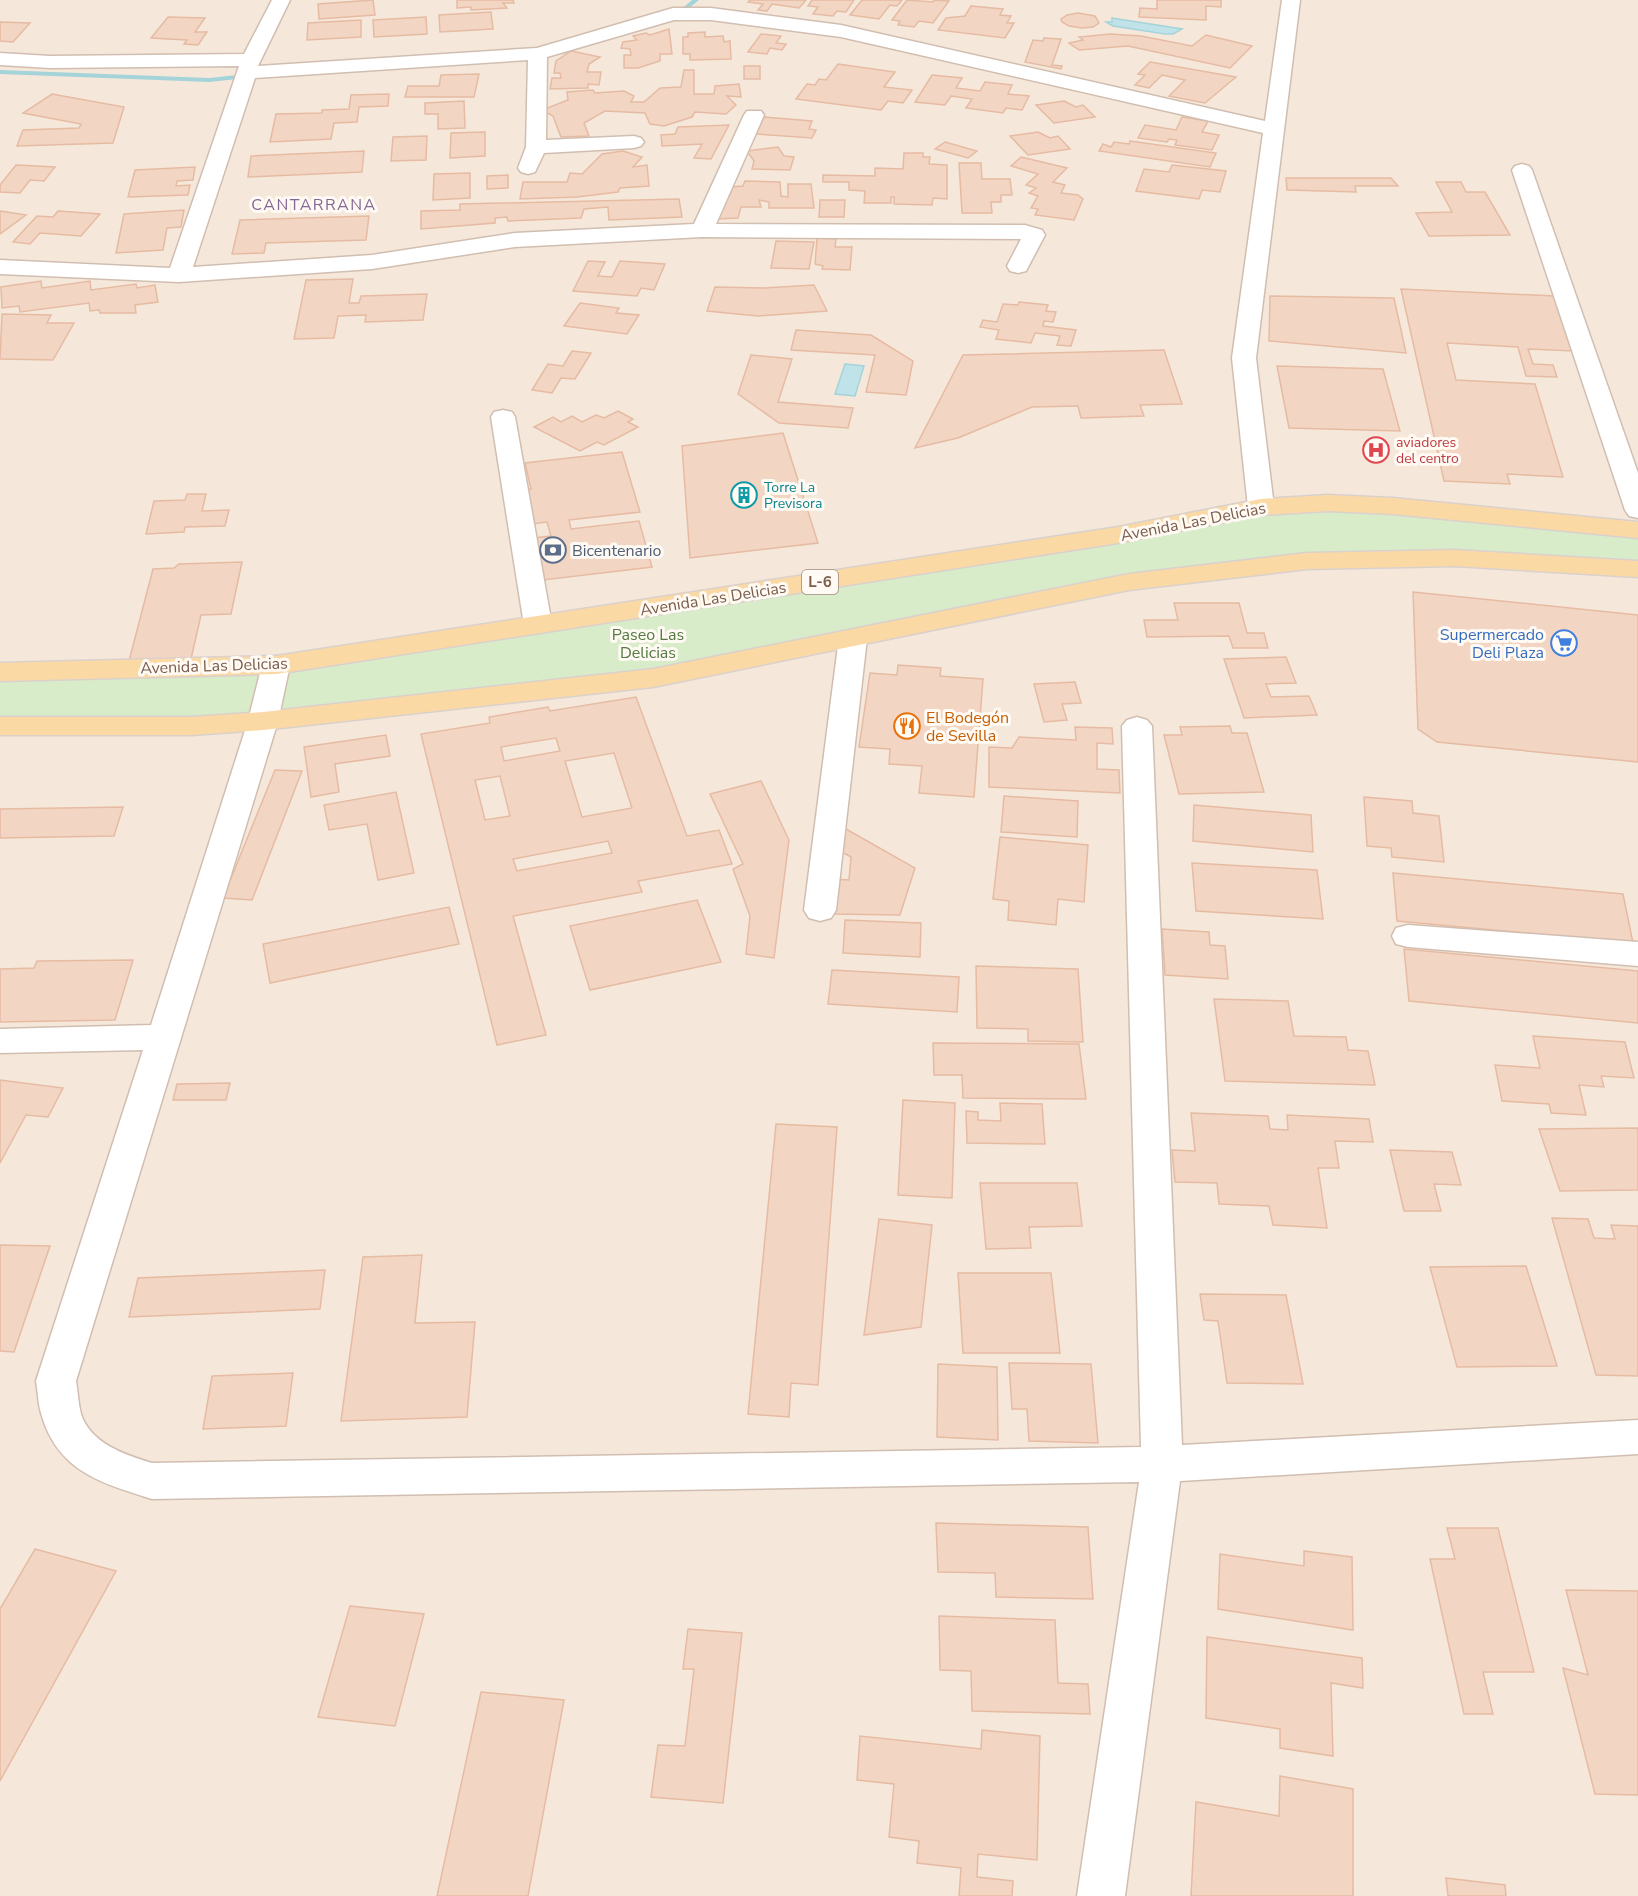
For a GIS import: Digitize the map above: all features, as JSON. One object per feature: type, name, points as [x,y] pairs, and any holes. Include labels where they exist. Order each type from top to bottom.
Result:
[{"type":"main road","name":"Avenida Las Delicias","points":[[0,672],[276,665],[1118,535],[1261,507],[1328,503],[1393,506],[1638,530]]},
{"type":"main road","points":[[0,726],[192,726],[263,721],[653,678],[1129,582],[1307,561],[1455,558],[1638,570]]},
{"type":"street","points":[[179,274],[247,72],[281,0]]},
{"type":"street","points":[[1261,507],[1244,358],[1292,0]]},
{"type":"street","points":[[0,60],[247,72],[343,67],[538,54],[673,14],[711,14],[841,31],[1275,129]]},
{"type":"street","points":[[528,168],[536,147],[538,54]]},
{"type":"street","points":[[702,230],[754,116]]},
{"type":"street","points":[[536,147],[634,142]]},
{"type":"street","points":[[1522,170],[1638,510]]},
{"type":"street","points":[[0,267],[179,274],[372,262],[515,240],[702,230],[1025,232],[1034,235],[1018,266]]},
{"type":"street","points":[[503,417],[538,625]]},
{"type":"street","points":[[820,910],[853,638]]},
{"type":"street","points":[[276,665],[263,721],[56,1381],[62,1416],[80,1450],[112,1468],[152,1481],[1162,1464],[1638,1437]]},
{"type":"street","points":[[1101,1896],[1162,1464],[1137,726]]},
{"type":"street","points":[[1408,936],[1638,954]]},
{"type":"street","points":[[0,1041],[164,1037]]},
{"type":"shaded area","points":[[0,0],[1638,0],[1638,1896],[0,1896]]},
{"type":"green space","name":"Paseo Las Delicias","points":[[1328,503],[1638,530],[1638,573],[1460,558],[1307,561],[1129,582],[653,678],[263,721],[0,726],[0,672],[276,665]]},
{"type":"water","points":[[1112,18],[1182,29],[1173,34],[1165,34],[1113,26],[1106,22],[1112,22]]},
{"type":"water","points":[[845,364],[864,366],[855,396],[835,394]]},
{"type":"building","points":[[373,0],[375,15],[319,19],[318,4]]},
{"type":"building","points":[[457,0],[513,0],[514,3],[503,3],[507,8],[471,10],[471,7],[457,8]]},
{"type":"building","points":[[750,0],[806,0],[799,8],[772,4],[767,11],[758,10],[763,4],[748,2]]},
{"type":"building","points":[[812,0],[854,0],[846,12],[837,11],[833,16],[813,14],[818,7],[808,6]]},
{"type":"building","points":[[862,0],[902,0],[897,6],[890,5],[879,19],[850,15]]},
{"type":"building","points":[[907,0],[949,1],[933,23],[919,21],[914,27],[898,25],[900,21],[892,20]]},
{"type":"building","points":[[1157,0],[1221,0],[1221,7],[1206,6],[1206,20],[1139,17],[1140,8],[1157,9]]},
{"type":"building","points":[[971,6],[1003,9],[1000,15],[1011,16],[1007,23],[1014,23],[1005,38],[938,30],[946,18],[965,16]]},
{"type":"building","points":[[491,12],[493,29],[440,32],[439,15]]},
{"type":"building","points":[[1078,13],[1095,16],[1099,23],[1093,27],[1082,28],[1069,26],[1062,22],[1061,19],[1067,15]]},
{"type":"building","points":[[168,17],[205,18],[195,32],[207,32],[198,45],[184,44],[187,40],[151,38]]},
{"type":"building","points":[[426,17],[427,34],[374,37],[373,20]]},
{"type":"building","points":[[361,20],[361,37],[307,40],[308,23]]},
{"type":"building","points":[[0,22],[30,23],[13,42],[0,41]]},
{"type":"building","points":[[669,29],[672,54],[660,54],[660,61],[638,68],[624,68],[624,55],[631,55],[630,49],[621,48],[623,42],[637,40],[633,36],[646,33],[650,35]]},
{"type":"building","points":[[705,32],[705,37],[723,36],[724,42],[730,41],[731,59],[690,60],[690,54],[683,54],[683,37],[688,37],[688,33]]},
{"type":"building","points":[[761,34],[781,36],[776,43],[786,44],[782,50],[770,48],[767,54],[748,52]]},
{"type":"building","points":[[1110,34],[1141,36],[1192,46],[1206,35],[1252,46],[1230,68],[1128,46],[1079,50],[1069,43],[1083,40],[1079,37]]},
{"type":"building","points":[[1044,38],[1061,39],[1052,65],[1062,66],[1061,69],[1025,62],[1033,40],[1043,41]]},
{"type":"building","points":[[571,51],[600,57],[589,64],[587,72],[601,72],[599,85],[588,84],[588,88],[550,89],[552,78],[561,78],[560,73],[554,73],[556,61]]},
{"type":"building","points":[[1150,62],[1236,77],[1205,103],[1169,96],[1185,80],[1162,75],[1149,88],[1135,85],[1145,75],[1138,74]]},
{"type":"building","points":[[838,64],[895,72],[884,87],[912,90],[903,103],[888,101],[881,110],[796,99],[807,84],[815,85],[819,79],[826,80]]},
{"type":"building","points":[[744,66],[760,66],[760,79],[744,79]]},
{"type":"building","points":[[684,70],[694,70],[694,94],[714,94],[715,86],[739,84],[741,97],[727,96],[736,105],[726,114],[695,112],[692,117],[664,126],[650,124],[645,113],[605,111],[584,123],[589,136],[561,137],[553,116],[542,110],[568,100],[567,92],[624,91],[634,96],[631,102],[644,102],[660,88],[681,87]]},
{"type":"building","points":[[479,74],[474,97],[405,97],[408,86],[439,86],[441,75]]},
{"type":"building","points":[[932,75],[962,78],[956,88],[980,91],[985,82],[1012,85],[1008,94],[1029,96],[1022,110],[1006,108],[1003,113],[966,108],[972,99],[951,96],[945,105],[915,102]]},
{"type":"building","points":[[52,94],[124,107],[113,143],[17,146],[23,130],[79,128],[81,124],[23,113]]},
{"type":"building","points":[[389,94],[388,106],[359,107],[357,122],[334,123],[331,139],[270,142],[276,114],[322,113],[322,110],[349,109],[351,95]]},
{"type":"building","points":[[464,101],[465,128],[438,129],[438,114],[425,114],[425,103]]},
{"type":"building","points":[[1064,101],[1076,107],[1083,105],[1095,117],[1054,123],[1036,105]]},
{"type":"building","points":[[764,117],[812,121],[809,129],[816,130],[812,138],[756,134]]},
{"type":"building","points":[[1182,117],[1208,121],[1202,132],[1219,135],[1212,150],[1175,145],[1177,140],[1169,139],[1167,142],[1138,138],[1145,125],[1176,130]]},
{"type":"building","points":[[729,125],[711,159],[694,158],[702,144],[662,146],[661,135],[675,134],[678,127]]},
{"type":"building","points":[[485,132],[485,156],[450,158],[451,133]]},
{"type":"building","points":[[1038,132],[1050,138],[1058,136],[1070,149],[1028,155],[1010,136]]},
{"type":"building","points":[[427,136],[426,160],[391,161],[393,137]]},
{"type":"building","points":[[1130,141],[1216,153],[1210,167],[1099,151],[1103,144],[1111,147],[1114,142],[1129,144]]},
{"type":"building","points":[[945,142],[977,151],[968,158],[935,149]]},
{"type":"building","points":[[778,147],[784,156],[794,157],[790,170],[752,169],[754,161],[747,151]]},
{"type":"building","points":[[364,151],[362,172],[248,177],[251,156]]},
{"type":"building","points":[[623,151],[642,157],[633,167],[647,165],[649,186],[620,188],[618,192],[577,197],[520,199],[523,182],[567,182],[570,173],[582,174],[602,154]]},
{"type":"building","points":[[904,153],[923,153],[923,157],[930,157],[929,164],[947,165],[947,199],[933,198],[932,205],[894,204],[894,197],[891,197],[891,203],[864,203],[865,191],[849,190],[849,182],[823,182],[823,175],[875,176],[875,168],[903,169]]},
{"type":"building","points":[[1021,157],[1067,168],[1053,182],[1065,185],[1061,193],[1078,195],[1083,199],[1074,220],[1035,215],[1038,209],[1031,208],[1038,196],[1029,193],[1036,188],[1026,185],[1038,174],[1011,166]]},
{"type":"building","points":[[959,163],[981,163],[982,179],[1010,179],[1012,195],[1001,195],[1001,202],[991,202],[992,213],[962,213]]},
{"type":"building","points":[[16,165],[55,167],[44,181],[30,180],[20,193],[0,192],[0,185]]},
{"type":"building","points":[[1172,165],[1226,171],[1220,192],[1202,190],[1199,199],[1136,191],[1144,169],[1169,172]]},
{"type":"building","points":[[195,167],[193,180],[177,181],[176,186],[190,185],[188,195],[128,197],[135,170]]},
{"type":"building","points":[[470,173],[470,198],[433,200],[434,174]]},
{"type":"building","points":[[508,175],[508,188],[487,189],[487,176]]},
{"type":"building","points":[[1286,178],[1391,178],[1398,186],[1355,186],[1356,192],[1287,190]]},
{"type":"building","points":[[745,181],[780,182],[781,196],[788,197],[788,184],[811,184],[814,208],[769,208],[769,202],[759,200],[761,207],[741,207],[738,218],[717,219],[731,187],[743,186]]},
{"type":"building","points":[[1436,182],[1461,182],[1466,192],[1485,192],[1510,235],[1429,236],[1416,213],[1452,212]]},
{"type":"building","points":[[679,199],[682,217],[609,220],[608,207],[584,209],[581,218],[508,221],[507,217],[495,218],[495,223],[421,229],[421,211],[460,210],[460,204]]},
{"type":"building","points":[[820,200],[845,200],[844,217],[819,217]]},
{"type":"building","points":[[184,210],[181,227],[167,228],[163,250],[116,253],[124,214]]},
{"type":"building","points":[[0,211],[26,215],[0,234]]},
{"type":"building","points":[[58,211],[100,214],[81,236],[40,233],[30,244],[13,242],[37,216],[53,217]]},
{"type":"building","points":[[369,216],[366,240],[266,243],[264,253],[232,254],[240,220]]},
{"type":"building","points":[[817,238],[836,239],[835,247],[852,247],[850,270],[822,269],[823,266],[815,264]]},
{"type":"building","points":[[776,241],[814,242],[809,269],[771,268]]},
{"type":"building","points":[[588,261],[605,262],[598,276],[612,277],[620,261],[665,264],[654,290],[641,288],[637,296],[573,291]]},
{"type":"building","points":[[353,279],[349,303],[359,303],[361,296],[427,294],[423,320],[365,322],[366,315],[338,316],[334,338],[294,339],[306,280]]},
{"type":"building","points":[[41,281],[42,288],[90,281],[91,290],[136,284],[137,288],[155,285],[158,302],[135,305],[136,313],[90,311],[89,303],[20,312],[19,306],[2,308],[1,287]]},
{"type":"building","points":[[814,285],[827,311],[758,316],[707,311],[715,287],[764,288]]},
{"type":"building","points":[[1401,289],[1555,296],[1574,351],[1528,349],[1533,364],[1553,365],[1557,377],[1526,376],[1518,347],[1447,343],[1456,380],[1535,384],[1563,477],[1507,474],[1510,484],[1444,481]]},
{"type":"building","points":[[1270,296],[1394,298],[1406,353],[1269,341]]},
{"type":"building","points":[[1019,302],[1048,305],[1046,311],[1056,312],[1053,322],[1044,321],[1043,326],[1076,330],[1071,346],[1057,345],[1060,336],[1035,333],[1031,343],[996,339],[999,330],[980,327],[983,320],[997,322],[1003,304],[1018,305]]},
{"type":"building","points":[[580,303],[619,308],[616,313],[639,315],[627,334],[564,326]]},
{"type":"building","points":[[2,314],[51,315],[47,323],[74,323],[53,360],[0,359]]},
{"type":"building","points":[[796,330],[871,335],[913,361],[906,395],[866,392],[875,355],[791,350]]},
{"type":"building","points":[[1164,350],[1182,404],[1140,405],[1144,416],[1081,418],[1078,406],[1032,407],[958,438],[915,448],[963,355]]},
{"type":"building","points":[[572,351],[591,353],[575,379],[561,378],[552,393],[532,390],[548,364],[563,366]]},
{"type":"building","points":[[751,355],[792,359],[778,402],[853,408],[848,428],[779,423],[738,394]]},
{"type":"building","points":[[1277,366],[1383,369],[1400,431],[1289,428]]},
{"type":"building","points":[[618,411],[633,419],[628,422],[638,427],[604,445],[597,442],[580,451],[534,427],[553,417],[561,422],[572,416],[582,422],[596,415],[604,418]]},
{"type":"building","name":"Torre La Previsora","points":[[783,433],[818,543],[690,558],[682,446]]},
{"type":"building","points":[[622,452],[640,512],[569,520],[571,529],[639,521],[652,567],[543,580],[533,538],[551,536],[547,522],[531,524],[523,490],[531,489],[525,463]]},
{"type":"building","points":[[187,494],[206,494],[202,511],[229,510],[225,526],[185,527],[184,532],[146,534],[154,501],[185,500]]},
{"type":"building","points":[[242,562],[231,614],[201,615],[191,659],[129,661],[153,569],[174,568],[179,564]]},
{"type":"building","points":[[1413,592],[1638,615],[1638,762],[1437,742],[1418,729]]},
{"type":"building","points":[[1174,603],[1239,603],[1247,633],[1264,633],[1268,648],[1233,648],[1229,636],[1147,637],[1144,620],[1178,620]]},
{"type":"building","points":[[1286,657],[1296,683],[1266,684],[1271,697],[1309,696],[1317,715],[1244,718],[1224,659]]},
{"type":"building","points":[[898,665],[941,668],[940,676],[983,679],[974,797],[919,793],[922,766],[889,764],[890,749],[859,747],[870,673],[897,675]]},
{"type":"building","points":[[1075,682],[1081,703],[1062,704],[1067,720],[1044,722],[1034,684]]},
{"type":"building","points":[[636,697],[687,836],[719,830],[732,864],[638,881],[642,892],[513,916],[546,1035],[497,1045],[421,734],[490,723],[489,717],[548,707],[550,711]],"holes":[[[556,738],[560,751],[504,761],[501,747]],[[614,753],[632,808],[582,817],[565,761]],[[500,776],[510,816],[485,820],[475,780]],[[608,841],[612,853],[517,871],[513,859]]]},
{"type":"building","points":[[1230,726],[1232,733],[1247,733],[1264,792],[1179,794],[1164,735],[1182,735],[1180,727]]},
{"type":"building","points":[[1075,727],[1112,728],[1113,744],[1097,743],[1097,769],[1119,770],[1120,793],[989,787],[989,747],[1012,748],[1019,737],[1076,740]]},
{"type":"building","points":[[386,735],[390,756],[335,764],[339,792],[311,797],[304,747]]},
{"type":"building","points":[[275,770],[302,771],[252,900],[223,898]]},
{"type":"building","points":[[761,781],[789,840],[774,958],[746,954],[750,916],[733,869],[743,864],[710,794]]},
{"type":"building","points":[[396,792],[414,873],[378,880],[367,824],[329,830],[324,805]]},
{"type":"building","points":[[1004,796],[1078,801],[1077,837],[1001,832]]},
{"type":"building","points":[[1364,797],[1412,801],[1413,813],[1439,816],[1444,862],[1392,857],[1391,848],[1367,846]]},
{"type":"building","points":[[1194,805],[1311,815],[1313,852],[1193,841]]},
{"type":"building","points":[[123,807],[114,836],[0,838],[0,809]]},
{"type":"building","points":[[846,829],[915,868],[900,915],[832,914],[834,879],[849,880],[851,857],[838,850]]},
{"type":"building","points":[[1000,837],[1088,845],[1084,902],[1058,899],[1056,925],[1008,920],[1009,901],[993,899]]},
{"type":"building","points":[[1192,863],[1317,870],[1323,919],[1196,911]]},
{"type":"building","points":[[1393,873],[1623,894],[1633,943],[1397,921]]},
{"type":"building","points":[[697,900],[721,962],[590,990],[570,926]]},
{"type":"building","points":[[449,907],[459,944],[270,983],[263,944]]},
{"type":"building","points":[[845,920],[921,923],[920,957],[843,953]]},
{"type":"building","points":[[1162,929],[1209,932],[1210,945],[1225,946],[1228,979],[1165,975]]},
{"type":"building","points":[[1404,949],[1638,971],[1638,1023],[1409,1001]]},
{"type":"building","points":[[133,960],[115,1020],[0,1022],[0,969],[34,968],[37,961]]},
{"type":"building","points":[[976,966],[1078,969],[1083,1042],[1028,1041],[1028,1029],[977,1028]]},
{"type":"building","points":[[832,970],[959,977],[957,1012],[828,1004]]},
{"type":"building","points":[[1214,999],[1288,1001],[1294,1036],[1346,1037],[1348,1050],[1368,1051],[1375,1085],[1225,1081]]},
{"type":"building","points":[[1533,1036],[1625,1042],[1634,1078],[1601,1076],[1604,1087],[1579,1085],[1586,1115],[1551,1113],[1549,1104],[1502,1101],[1495,1065],[1540,1068]]},
{"type":"building","points":[[933,1043],[1079,1044],[1086,1099],[963,1098],[962,1075],[934,1075]]},
{"type":"building","points":[[0,1080],[63,1088],[48,1117],[26,1115],[0,1163]]},
{"type":"building","points":[[230,1083],[226,1100],[173,1100],[177,1084]]},
{"type":"building","points":[[903,1100],[955,1103],[952,1198],[898,1195]]},
{"type":"building","points":[[1000,1103],[1042,1104],[1045,1144],[967,1143],[966,1111],[978,1112],[978,1120],[1001,1121]]},
{"type":"building","points":[[1191,1113],[1268,1116],[1270,1129],[1288,1130],[1287,1115],[1369,1119],[1373,1142],[1335,1141],[1339,1168],[1318,1168],[1327,1228],[1273,1225],[1269,1206],[1219,1204],[1217,1183],[1175,1182],[1172,1150],[1195,1151]]},
{"type":"building","points":[[776,1124],[837,1127],[818,1385],[791,1383],[789,1417],[748,1414]]},
{"type":"building","points":[[1638,1128],[1638,1190],[1560,1191],[1539,1129]]},
{"type":"building","points":[[1390,1150],[1452,1152],[1461,1185],[1434,1184],[1441,1211],[1404,1211]]},
{"type":"building","points":[[980,1183],[1077,1183],[1082,1226],[1029,1227],[1031,1248],[986,1249]]},
{"type":"building","points":[[1552,1218],[1588,1219],[1594,1238],[1615,1239],[1611,1225],[1638,1226],[1638,1376],[1596,1375]]},
{"type":"building","points":[[879,1219],[932,1225],[921,1327],[864,1335]]},
{"type":"building","points":[[0,1245],[50,1246],[14,1352],[0,1351]]},
{"type":"building","points":[[422,1255],[415,1323],[475,1322],[467,1417],[341,1421],[363,1257]]},
{"type":"building","points":[[1526,1266],[1557,1366],[1457,1367],[1430,1267]]},
{"type":"building","points":[[325,1270],[320,1309],[129,1317],[138,1278]]},
{"type":"building","points":[[958,1273],[1051,1273],[1060,1353],[963,1353]]},
{"type":"building","points":[[1200,1294],[1286,1295],[1303,1384],[1227,1383],[1218,1321],[1204,1320]]},
{"type":"building","points":[[1009,1363],[1091,1364],[1098,1443],[1029,1441],[1027,1409],[1012,1409]]},
{"type":"building","points":[[938,1364],[997,1367],[998,1440],[937,1437]]},
{"type":"building","points":[[293,1373],[286,1426],[203,1429],[212,1376]]},
{"type":"building","points":[[936,1523],[1088,1527],[1093,1599],[996,1597],[995,1573],[938,1572]]},
{"type":"building","points":[[1447,1528],[1498,1528],[1534,1672],[1483,1672],[1493,1714],[1464,1714],[1430,1559],[1455,1559]]},
{"type":"building","points":[[35,1549],[116,1571],[0,1781],[0,1609]]},
{"type":"building","points":[[1304,1551],[1352,1557],[1353,1630],[1218,1609],[1220,1554],[1304,1566]]},
{"type":"building","points":[[1566,1590],[1638,1591],[1638,1795],[1595,1794],[1563,1668],[1588,1675]]},
{"type":"building","points":[[350,1606],[424,1614],[395,1726],[318,1717]]},
{"type":"building","points":[[939,1616],[1055,1620],[1058,1683],[1088,1684],[1090,1714],[972,1711],[971,1671],[940,1670]]},
{"type":"building","points":[[688,1629],[742,1633],[723,1803],[651,1797],[658,1745],[685,1746],[694,1669],[683,1669]]},
{"type":"building","points":[[1207,1637],[1362,1658],[1363,1688],[1331,1683],[1333,1756],[1280,1748],[1280,1729],[1206,1718]]},
{"type":"building","points":[[481,1692],[564,1700],[528,1896],[437,1896]]},
{"type":"building","points":[[982,1730],[1040,1736],[1037,1860],[978,1854],[977,1877],[1013,1881],[1012,1896],[959,1896],[961,1868],[917,1863],[919,1841],[889,1837],[894,1784],[857,1780],[860,1736],[981,1749]]},
{"type":"building","points":[[1280,1776],[1353,1789],[1353,1896],[1191,1896],[1196,1802],[1279,1816]]},
{"type":"building","points":[[1446,1878],[1505,1885],[1506,1896],[1448,1896]]},
{"type":"waterway","points":[[674,14],[681,12],[696,0]]},
{"type":"waterway","points":[[0,72],[209,80],[247,76]]},
{"type":"place","name":"aviadores del centro","points":[[1376,450]]},
{"type":"place","name":"Torre La Previsora","points":[[744,495]]},
{"type":"place","name":"Bicentenario","points":[[553,550]]},
{"type":"place","name":"Supermercado Deli Plaza","points":[[1564,643]]},
{"type":"place","name":"El Bodegón de Sevilla","points":[[907,726]]},
{"type":"district","name":"CANTARRANA","points":[[314,204]]}]
